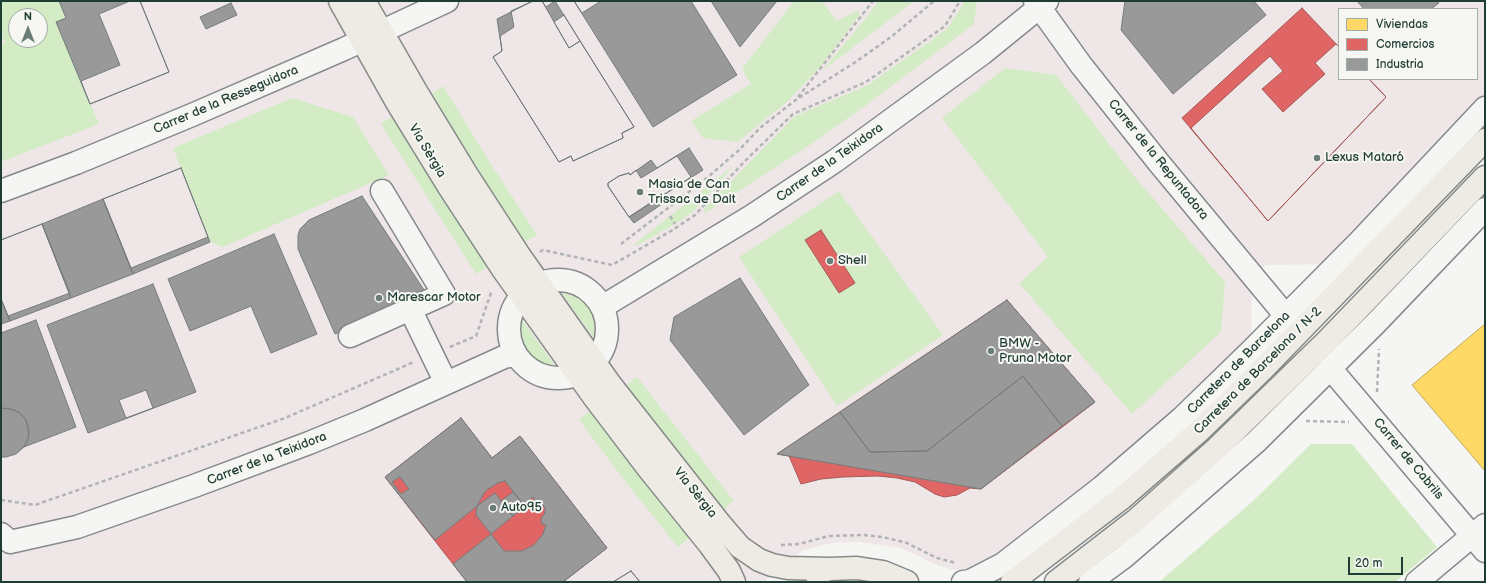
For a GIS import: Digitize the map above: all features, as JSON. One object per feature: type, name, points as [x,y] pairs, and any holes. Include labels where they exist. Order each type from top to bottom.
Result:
[{"type":"main road","name":"Via Sèrgia","points":[[340,1],[372,36],[467,175],[524,263],[595,362],[665,455],[740,547],[759,560],[772,565],[803,569],[830,569]]},
{"type":"main road","name":"Via Sèrgia","points":[[364,1],[372,36],[398,104],[445,180],[506,275],[577,374],[648,468],[710,545],[729,571],[734,582]]},
{"type":"main road","name":"Carretera de Barcelona / N-2","points":[[1012,582],[1122,498],[1198,432],[1263,369],[1485,140]]},
{"type":"main road","name":"Carretera de Barcelona / N-2","points":[[1056,582],[1136,520],[1216,449],[1327,341],[1485,177]]},
{"type":"main road","points":[[792,582],[811,574],[830,569],[857,568],[883,572],[907,582]]},
{"type":"street","name":"Carrer de la Resseguidora","points":[[1,191],[76,163],[192,115],[372,36],[447,1]]},
{"type":"street","name":"Carrer de la Teixidora","points":[[602,307],[752,216],[835,161],[983,53],[1040,3]]},
{"type":"street","name":"Carrer de la Repuntadora","points":[[1040,3],[1081,65],[1158,163],[1286,316]]},
{"type":"street","name":"Carretera de Barcelona","points":[[962,572],[970,581],[1003,564],[1102,487],[1183,417],[1360,241],[1485,108]]},
{"type":"street","points":[[350,336],[444,294],[382,191]]},
{"type":"street","points":[[1090,582],[1124,556],[1257,441],[1376,323],[1485,209]]},
{"type":"street","points":[[553,280],[568,281],[582,286],[594,295],[602,307],[606,318],[607,329],[606,341],[602,352],[595,362],[587,369],[577,374],[563,378],[549,378],[536,373],[524,366],[510,343],[508,331],[512,312],[521,296],[529,288],[539,283],[553,280]]},
{"type":"street","points":[[410,309],[446,383]]},
{"type":"street","name":"Carrer de la Teixidora","points":[[6,538],[77,527],[194,486],[310,443],[365,420],[504,357],[516,354]]},
{"type":"street","name":"Carrer de Cabrils","points":[[1330,368],[1481,537]]},
{"type":"street","points":[[1417,582],[1481,537]]},
{"type":"path","points":[[797,99],[873,1]]},
{"type":"path","points":[[621,244],[707,178],[739,150],[760,128],[797,99],[854,63],[891,37],[934,1]]},
{"type":"path","points":[[524,263],[543,250],[612,265],[671,231],[695,215],[744,162],[793,114],[866,82],[945,26],[960,1]]},
{"type":"path","points":[[670,216],[675,224]]},
{"type":"path","points":[[1,500],[35,505],[285,418],[476,336],[495,282],[506,275]]},
{"type":"path","points":[[1377,395],[1380,343]]},
{"type":"path","points":[[1303,421],[1352,422]]},
{"type":"path","points":[[775,544],[799,544],[829,536],[863,535],[883,537],[907,543],[937,558],[955,563],[962,572]]},
{"type":"shaded area","points":[[1,1],[1485,1],[1485,95],[1344,241],[1349,247],[1334,264],[1266,265],[1252,277],[1251,346],[1219,377],[1213,371],[1126,453],[1028,529],[1033,536],[997,563],[968,570],[950,569],[932,563],[900,548],[860,542],[832,543],[803,550],[763,582],[1,582]]},
{"type":"green space","points":[[1,1],[59,1],[66,18],[57,22],[99,124],[1,162],[1,44],[5,43],[1,34]]},
{"type":"green space","points":[[794,1],[821,1],[837,21],[856,11],[860,14],[821,66],[787,102],[737,142],[703,138],[691,121],[751,84],[742,69]]},
{"type":"green space","points":[[878,1],[914,1],[822,71],[866,18]]},
{"type":"green space","points":[[965,1],[977,1],[974,24],[862,108],[807,147],[705,213],[704,209],[795,116],[868,85],[947,29]]},
{"type":"green space","points":[[1005,68],[1056,75],[1134,176],[1225,282],[1221,332],[1132,414],[1019,283],[1048,257],[942,118]]},
{"type":"green space","points":[[443,86],[537,235],[525,242],[431,94]]},
{"type":"green space","points":[[292,98],[353,117],[389,175],[223,247],[210,242],[173,148]]},
{"type":"green space","points":[[392,117],[487,267],[476,274],[381,124]]},
{"type":"green space","points":[[734,165],[693,212],[636,246],[635,244]]},
{"type":"green space","points":[[839,191],[943,335],[837,406],[739,257]]},
{"type":"green space","points":[[561,292],[575,297],[584,303],[590,310],[595,328],[594,338]]},
{"type":"green space","points":[[522,320],[555,366],[544,364],[536,360],[528,353],[523,344],[520,333]]},
{"type":"green space","points":[[637,377],[734,501],[724,510],[626,385]]},
{"type":"green space","points":[[590,411],[639,476],[689,538],[678,547],[628,485],[579,420]]},
{"type":"green space","points":[[1311,444],[1352,444],[1437,547],[1395,582],[1159,582],[1252,502]]},
{"type":"building: Viviendas","points":[[1485,324],[1485,471],[1412,385]]},
{"type":"building: Comercios","points":[[1302,8],[1338,46],[1338,80],[1370,80],[1386,97],[1268,221],[1182,118]]},
{"type":"building: Comercios","points":[[1336,44],[1338,46],[1338,80],[1370,80],[1386,97],[1268,221],[1191,128],[1270,56],[1283,71],[1262,89],[1283,112],[1325,74],[1315,63]]},
{"type":"building: Comercios","points":[[356,215],[363,218],[415,299],[357,325],[323,239],[323,234],[328,227]]},
{"type":"building: Comercios","name":"Shell","points":[[821,230],[855,283],[839,293],[805,240]]},
{"type":"building: Comercios","name":"BMW - Pruna Motor","points":[[1007,300],[1095,402],[981,489],[970,488],[957,495],[944,497],[935,494],[915,482],[878,476],[821,479],[801,484],[789,456],[777,454]]},
{"type":"building: Comercios","name":"Auto95","points":[[461,418],[492,458],[520,436],[607,548],[563,582],[467,582],[385,477]]},
{"type":"building: Industria","points":[[59,1],[140,1],[169,72],[90,104],[56,22],[66,18]]},
{"type":"building: Industria","points":[[130,1],[140,1],[169,72],[90,104],[81,81],[120,65],[99,14]]},
{"type":"building: Industria","points":[[533,1],[542,1],[546,7],[555,1],[634,127],[622,133],[623,138],[573,161],[571,156],[559,162],[493,57],[502,51],[497,19]]},
{"type":"building: Industria","points":[[533,1],[542,1],[569,48],[580,41],[634,127],[622,133],[623,138],[573,161],[571,156],[559,162],[493,57],[502,51],[500,36],[514,27],[511,11]]},
{"type":"building: Industria","points":[[574,1],[691,1],[737,75],[653,127]]},
{"type":"building: Industria","points":[[574,1],[601,1],[582,13]]},
{"type":"building: Industria","points":[[711,1],[777,1],[740,47]]},
{"type":"building: Industria","points":[[1125,1],[1254,1],[1266,15],[1173,94],[1121,30]]},
{"type":"building: Industria","points":[[1357,1],[1437,1],[1439,3],[1432,8],[1363,8]]},
{"type":"building: Industria","points":[[231,3],[237,15],[206,29],[200,17]]},
{"type":"building: Industria","points":[[564,15],[580,41],[569,48],[554,22]]},
{"type":"building: Industria","name":"Masia de Can Trissac de Dalt","points":[[689,148],[703,170],[629,217],[608,186],[608,183],[619,176],[629,173],[630,175],[651,160],[657,168]]},
{"type":"building: Industria","name":"Masia de Can Trissac de Dalt","points":[[677,156],[691,177],[629,217],[608,186],[608,183],[619,176],[629,173],[630,175],[636,170],[641,178]]},
{"type":"building: Industria","points":[[181,168],[210,242],[133,274],[103,199]]},
{"type":"building: Industria","points":[[181,168],[208,237],[131,268],[103,199]]},
{"type":"building: Industria","points":[[362,196],[426,293],[335,334],[298,249],[298,235],[300,229],[309,220]]},
{"type":"building: Industria","points":[[658,198],[662,204],[634,223],[629,217]]},
{"type":"building: Industria","points":[[103,199],[133,274],[71,298],[42,224]]},
{"type":"building: Industria","points":[[42,224],[71,298],[10,321],[1,299],[1,240]]},
{"type":"building: Industria","points":[[42,224],[70,293],[8,316],[1,299],[1,240]]},
{"type":"building: Industria","points":[[274,234],[317,334],[271,353],[251,306],[190,331],[168,279]]},
{"type":"building: Industria","points":[[740,278],[809,385],[744,435],[670,340],[674,317]]},
{"type":"building: Industria","points":[[153,284],[196,392],[88,433],[47,325]]},
{"type":"building: Industria","points":[[1,299],[10,321],[1,324]]},
{"type":"building: Industria","points":[[1007,300],[1095,402],[1062,426],[1023,376],[927,451],[870,452],[840,412]]},
{"type":"building: Industria","points":[[36,320],[76,427],[24,447],[29,435],[26,420],[15,410],[1,408],[1,333]]},
{"type":"building: Industria","points":[[1023,376],[1062,426],[981,489],[777,454],[840,412],[870,452],[927,451]]},
{"type":"building: Industria","points":[[146,390],[153,408],[126,418],[119,400]]},
{"type":"building: Industria","points":[[1,408],[11,409],[20,413],[26,420],[29,430],[28,440],[24,447],[16,454],[6,457],[1,457]]},
{"type":"building: Industria","name":"Auto95","points":[[461,418],[492,458],[520,436],[607,548],[563,582],[467,582],[453,564],[491,534],[476,515],[477,506],[435,540],[385,477]]},
{"type":"building: Industria","points":[[400,477],[409,489],[401,494],[392,482]]},
{"type":"building: Industria","points":[[505,481],[523,504],[533,497],[536,502],[543,505],[545,508],[545,513],[541,519],[542,524],[546,525],[543,534],[534,545],[522,551],[504,551],[491,534],[513,516],[495,493],[477,506],[488,489]]},
{"type":"building: Industria","points":[[513,492],[525,507],[513,516],[501,501]]},
{"type":"building: Industria","points":[[631,571],[640,582],[613,582]]},
{"type":"building: Industria","points":[[631,571],[640,582],[613,582]]},
{"type":"place","name":"Lexus Mataró","points":[[1317,158]]},
{"type":"place","name":"Masia de Can Trissac de Dalt","points":[[640,192]]},
{"type":"place","name":"Shell","points":[[830,261]]},
{"type":"place","name":"Marescar Motor","points":[[379,298]]},
{"type":"place","name":"BMW - Pruna Motor","points":[[991,351]]},
{"type":"place","name":"Auto95","points":[[493,508]]}]
